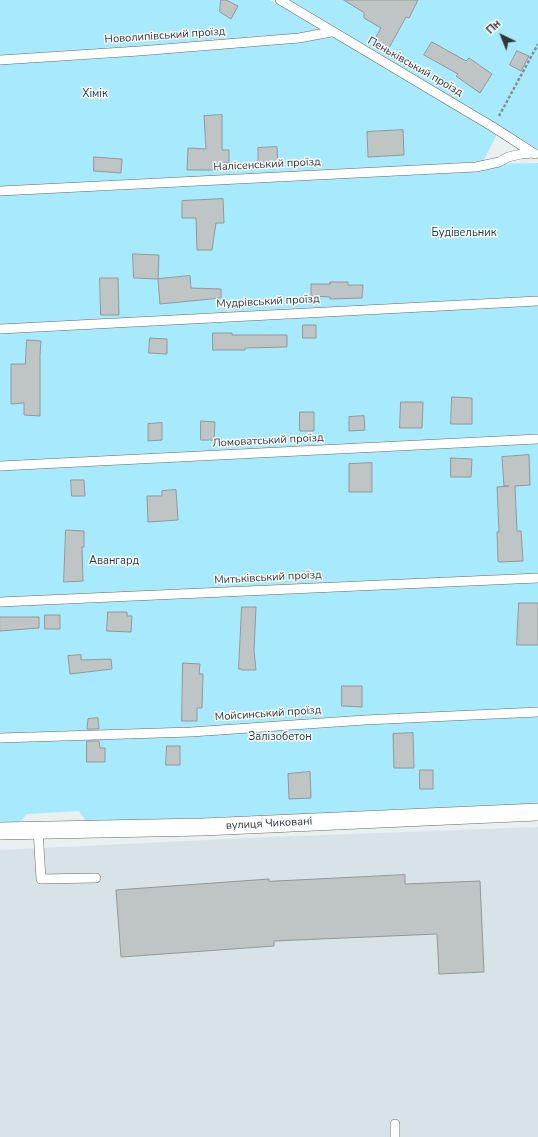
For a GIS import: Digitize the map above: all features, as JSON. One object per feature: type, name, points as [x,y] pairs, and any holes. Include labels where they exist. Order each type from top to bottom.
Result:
[{"type":"street","name":"вулиця Чиковані","points":[[0,831],[203,827],[538,812]]},
{"type":"lane","name":"Пеньківський проїзд","points":[[280,0],[536,154]]},
{"type":"lane","name":"Новолипівський проїзд","points":[[0,60],[298,38],[331,32]]},
{"type":"lane","name":"Налісенський проїзд","points":[[0,191],[476,167],[499,162],[508,157],[521,154],[536,154]]},
{"type":"lane","name":"Мудрівський проїзд","points":[[0,329],[538,301]]},
{"type":"lane","name":"Ломоватський проїзд","points":[[0,466],[538,439]]},
{"type":"lane","name":"Митьківський проїзд","points":[[0,602],[538,578]]},
{"type":"lane","name":"Мойсинський проїзд","points":[[0,738],[191,732],[365,720],[538,712]]},
{"type":"lane","points":[[38,830],[41,878],[96,878]]},
{"type":"lane","points":[[395,1124],[395,1137]]},
{"type":"path","points":[[493,127],[538,44]]},
{"type":"shaded area","points":[[538,827],[538,1137],[0,1137],[0,850],[270,837]]},
{"type":"green space","points":[[0,0],[270,0],[497,134],[482,164],[538,163],[538,804],[283,816],[86,821],[79,811],[27,814],[20,822],[0,823]]},
{"type":"green space","points":[[290,0],[538,0],[538,149]]},
{"type":"building","points":[[221,0],[226,0],[238,6],[231,19],[220,12]]},
{"type":"building","points":[[344,0],[418,0],[409,18],[406,17],[389,48],[374,40],[381,28],[364,18],[364,13]]},
{"type":"building","points":[[432,42],[466,61],[469,58],[492,74],[480,93],[456,76],[458,74],[424,55]]},
{"type":"building","points":[[517,51],[529,56],[521,71],[510,65]]},
{"type":"building","points":[[222,115],[222,150],[229,150],[229,163],[224,163],[223,170],[187,170],[188,148],[206,149],[204,116]]},
{"type":"building","points":[[403,130],[404,155],[368,157],[367,132]]},
{"type":"building","points":[[277,147],[278,167],[258,168],[258,148]]},
{"type":"building","points":[[94,157],[122,159],[121,173],[94,171]]},
{"type":"building","points":[[223,199],[224,223],[216,223],[212,250],[197,250],[196,218],[182,218],[182,201]]},
{"type":"building","points":[[133,254],[159,255],[158,279],[134,278]]},
{"type":"building","points":[[190,276],[191,288],[221,289],[221,298],[160,304],[158,279]]},
{"type":"building","points":[[100,278],[118,278],[119,315],[101,315]]},
{"type":"building","points":[[330,282],[348,282],[348,285],[363,285],[362,298],[330,299],[330,297],[311,296],[311,284],[330,284]]},
{"type":"building","points":[[303,325],[316,325],[316,338],[303,338]]},
{"type":"building","points":[[213,333],[232,333],[232,335],[287,335],[287,347],[245,348],[245,350],[213,350]]},
{"type":"building","points":[[150,338],[167,339],[167,354],[149,353]]},
{"type":"building","points":[[27,340],[41,341],[40,416],[24,415],[24,403],[11,404],[11,364],[25,364]]},
{"type":"building","points":[[452,397],[472,398],[472,424],[451,424]]},
{"type":"building","points":[[401,402],[423,402],[422,428],[400,428]]},
{"type":"building","points":[[300,412],[314,412],[314,431],[300,431]]},
{"type":"building","points":[[364,416],[365,430],[349,431],[349,417]]},
{"type":"building","points":[[201,421],[215,422],[214,440],[201,440]]},
{"type":"building","points":[[162,423],[162,440],[148,441],[148,424]]},
{"type":"building","points":[[529,455],[530,485],[515,486],[517,531],[521,531],[523,561],[500,562],[498,561],[497,532],[499,532],[497,487],[509,486],[504,486],[502,457]]},
{"type":"building","points":[[451,458],[472,459],[471,477],[451,477]]},
{"type":"building","points":[[372,463],[372,492],[349,492],[349,464]]},
{"type":"building","points":[[71,480],[84,480],[85,496],[72,496]]},
{"type":"building","points":[[176,490],[178,520],[148,522],[147,496],[162,496],[162,491]]},
{"type":"building","points":[[66,530],[84,531],[84,547],[82,547],[83,581],[64,582]]},
{"type":"building","points":[[519,603],[538,603],[538,645],[517,645]]},
{"type":"building","points":[[242,607],[256,607],[254,651],[256,670],[239,669]]},
{"type":"building","points":[[108,612],[127,612],[127,616],[132,616],[131,632],[107,631]]},
{"type":"building","points":[[45,615],[60,615],[60,629],[45,629]]},
{"type":"building","points":[[0,617],[39,617],[39,628],[0,631]]},
{"type":"building","points":[[81,655],[81,660],[111,659],[112,669],[70,674],[68,656]]},
{"type":"building","points":[[183,663],[200,664],[199,674],[203,674],[202,708],[197,708],[197,721],[182,721]]},
{"type":"building","points":[[342,686],[362,686],[362,707],[342,706]]},
{"type":"building","points":[[98,718],[99,729],[87,729],[88,719]]},
{"type":"building","points":[[413,733],[414,768],[394,768],[393,734]]},
{"type":"building","points":[[87,741],[99,741],[100,748],[105,748],[105,762],[87,762]]},
{"type":"building","points":[[167,746],[180,746],[180,765],[166,765]]},
{"type":"building","points":[[420,770],[433,770],[433,789],[420,789]]},
{"type":"building","points":[[310,772],[311,798],[289,799],[288,774]]},
{"type":"building","points":[[405,875],[405,884],[480,881],[484,972],[439,974],[437,934],[274,941],[274,946],[121,957],[116,890],[269,879],[269,881]]},
{"type":"park label","name":"Хімік","points":[[95,94]]},
{"type":"park label","name":"Будівельник","points":[[464,233]]},
{"type":"park label","name":"Авангард","points":[[114,561]]},
{"type":"park label","name":"Залізобетон","points":[[280,737]]}]
